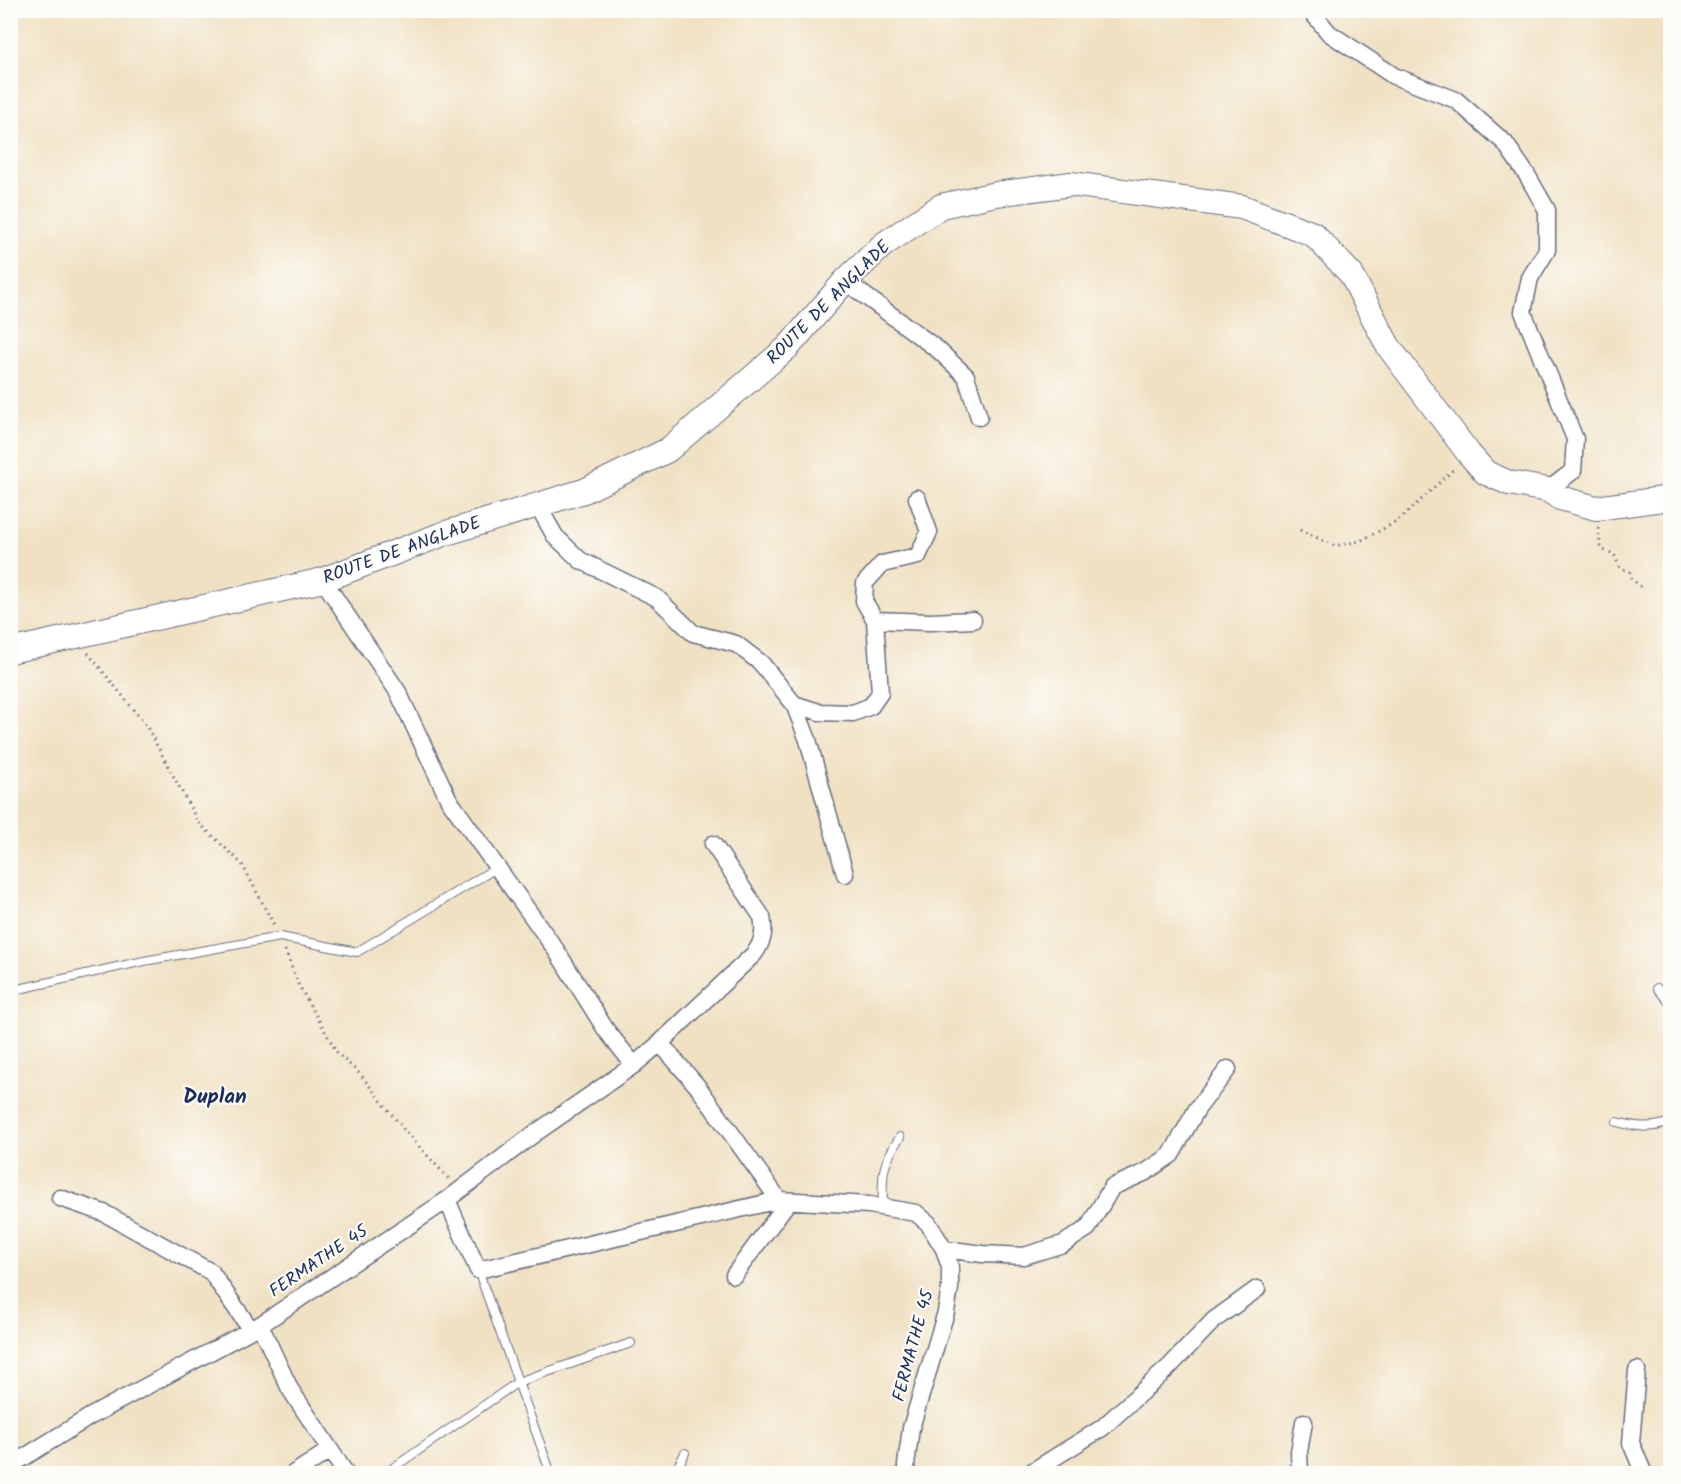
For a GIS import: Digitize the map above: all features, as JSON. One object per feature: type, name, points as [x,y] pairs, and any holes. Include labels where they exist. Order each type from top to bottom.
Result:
[{"type":"street","points":[[1310,10],[1329,33],[1394,76],[1456,100],[1505,143],[1548,210],[1547,250],[1530,278],[1523,312],[1575,439],[1573,471],[1548,490]]},
{"type":"street","name":"ROUTE DE ANGLADE","points":[[10,651],[322,580],[443,534],[584,491],[668,450],[788,347],[845,281],[884,243],[941,207],[996,194],[1071,184],[1242,207],[1313,234],[1351,274],[1388,345],[1469,454],[1486,472],[1509,483],[1548,490],[1560,498],[1596,508],[1671,498]]},
{"type":"street","points":[[845,281],[937,349],[966,376],[979,417]]},
{"type":"street","points":[[794,704],[819,712],[853,713],[871,706],[880,693],[875,620],[864,601],[865,583],[882,564],[918,556],[929,532],[917,498]]},
{"type":"street","points":[[538,506],[555,536],[580,560],[657,598],[693,633],[736,644],[761,663],[794,704],[808,740],[845,874]]},
{"type":"street","points":[[322,580],[398,692],[449,800],[556,950],[606,1030],[634,1065]]},
{"type":"street","points":[[875,620],[930,622],[973,620]]},
{"type":"street","name":"FERMATHE 45","points":[[10,1466],[91,1416],[255,1327],[453,1195],[534,1134],[634,1065],[660,1043],[761,945],[764,926],[762,917],[713,844]]},
{"type":"street","points":[[660,1043],[698,1086],[783,1201],[734,1275]]},
{"type":"street","points":[[944,1249],[1023,1256],[1063,1244],[1088,1228],[1112,1187],[1146,1172],[1172,1155],[1197,1109],[1228,1069]]},
{"type":"street","points":[[453,1195],[478,1270]]},
{"type":"street","points":[[60,1198],[104,1213],[211,1272],[255,1327],[290,1389],[346,1473]]},
{"type":"street","name":"FERMATHE 45","points":[[478,1270],[783,1201],[840,1203],[916,1213],[928,1223],[944,1249],[950,1267],[950,1288],[946,1311],[911,1428],[907,1473]]},
{"type":"street","points":[[1028,1473],[1102,1428],[1169,1367],[1214,1320],[1257,1289]]},
{"type":"street","points":[[1637,1370],[1631,1443],[1644,1473]]},
{"type":"street","points":[[1300,1473],[1299,1452],[1304,1422]]},
{"type":"street","points":[[293,1473],[330,1450]]},
{"type":"lane","points":[[10,991],[144,961],[280,937],[357,952],[496,868]]},
{"type":"lane","points":[[1657,988],[1671,1003]]},
{"type":"lane","points":[[1617,1122],[1636,1127],[1657,1127],[1671,1122]]},
{"type":"lane","points":[[883,1208],[882,1174],[890,1151],[900,1137]]},
{"type":"lane","points":[[478,1270],[551,1473]]},
{"type":"lane","points":[[384,1473],[518,1382],[631,1343]]},
{"type":"lane","points":[[674,1473],[685,1453]]},
{"type":"path","points":[[1300,530],[1335,546],[1360,541],[1398,521],[1469,454]]},
{"type":"path","points":[[1596,508],[1600,545],[1603,550],[1614,554],[1620,568],[1630,572],[1632,579],[1644,590]]},
{"type":"path","points":[[75,637],[146,725],[198,822],[242,864],[280,937],[298,984],[338,1054],[360,1074],[453,1195]]},
{"type":"district","name":"Duplan","points":[[215,1097]]}]
